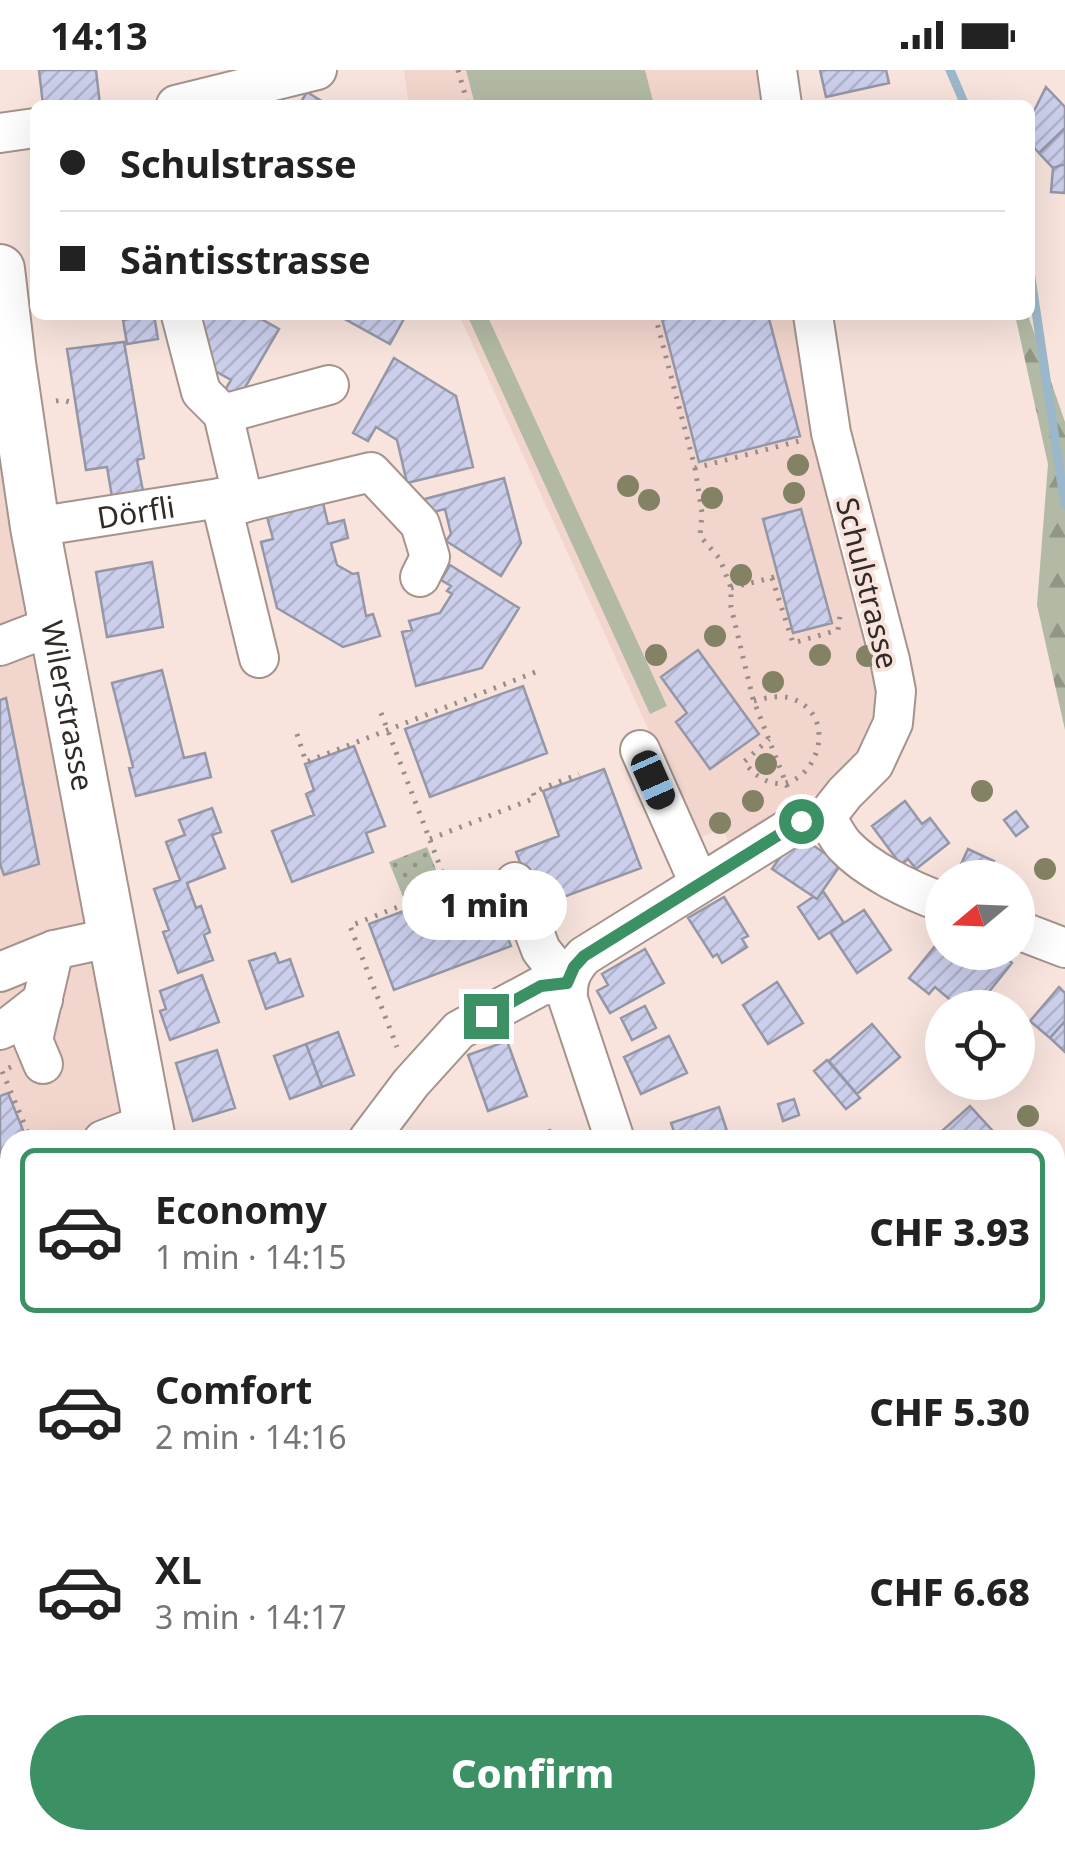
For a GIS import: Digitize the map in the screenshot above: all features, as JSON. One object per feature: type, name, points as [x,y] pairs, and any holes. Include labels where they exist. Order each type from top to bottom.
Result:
[{"type":"main road","name":"Wilerstrasse","points":[[0,269],[12,466],[35,526],[149,1130]]},
{"type":"street","points":[[196,100],[317,70]]},
{"type":"street","points":[[777,70],[781,100]]},
{"type":"street","points":[[0,133],[30,129]]},
{"type":"street","points":[[182,320],[200,392],[222,414],[259,658]]},
{"type":"street","name":"Schulstrasse","points":[[567,983],[584,956],[699,882],[801,821],[826,817],[874,764],[893,723],[896,691],[831,433],[814,320]]},
{"type":"street","points":[[222,414],[308,394]]},
{"type":"street","name":"Dörfli","points":[[35,526],[234,502],[318,480],[371,472],[420,524],[430,557],[420,577]]},
{"type":"street","points":[[234,502],[263,608]]},
{"type":"street","points":[[0,646],[52,626]]},
{"type":"street","points":[[640,750],[699,882]]},
{"type":"street","points":[[826,817],[844,845],[873,868],[925,896]]},
{"type":"street","points":[[515,882],[541,950],[567,983],[572,1017],[611,1130]]},
{"type":"street","points":[[0,972],[54,950],[114,937]]},
{"type":"street","points":[[1035,937],[1065,948]]},
{"type":"street","points":[[25,1044],[42,1000],[54,950]]},
{"type":"street","points":[[376,1130],[459,1030],[541,986],[567,983]]},
{"type":"path","points":[[458,70],[467,100]]},
{"type":"path","points":[[656,320],[696,468],[702,513],[700,536],[720,559],[754,701],[790,794]]},
{"type":"path","points":[[696,468],[831,433]]},
{"type":"path","points":[[730,588],[775,577],[793,643],[838,630],[843,595],[863,615],[878,618]]},
{"type":"path","points":[[296,734],[306,762],[538,671]]},
{"type":"path","points":[[754,701],[792,698],[807,708],[818,724],[820,746],[811,765],[800,776],[770,783],[755,776],[744,762],[769,739]]},
{"type":"path","points":[[381,712],[448,887],[350,926],[411,1083]]},
{"type":"path","points":[[430,839],[535,798],[532,792],[578,774]]},
{"type":"shaded area","points":[[404,70],[762,70],[766,100],[408,100]]},
{"type":"shaded area","points":[[0,269],[149,1130],[0,1130]]},
{"type":"shaded area","points":[[461,320],[798,320],[880,702],[869,743],[826,793],[799,798],[729,844],[723,829],[698,838]]},
{"type":"green space","points":[[466,70],[645,70],[653,100],[474,100]]},
{"type":"green space","points":[[469,320],[489,320],[667,706],[650,714]]},
{"type":"green space","points":[[1016,320],[1030,320],[1065,422],[1065,730],[1037,605],[1048,464]]},
{"type":"green space","points":[[427,847],[441,882],[403,897],[389,862]]},
{"type":"building","points":[[39,70],[96,70],[99,100],[42,100]]},
{"type":"building","points":[[820,70],[886,70],[889,83],[826,97]]},
{"type":"building","points":[[1046,87],[1065,107],[1065,128],[1039,153],[1035,149],[1035,109]]},
{"type":"building","points":[[307,92],[320,100],[302,100]]},
{"type":"building","points":[[1065,128],[1065,164],[1053,168],[1039,153]]},
{"type":"building","points":[[1065,164],[1065,193],[1051,192],[1053,168]]},
{"type":"building","points":[[123,320],[155,320],[158,339],[127,344]]},
{"type":"building","points":[[187,320],[263,320],[279,329],[236,403],[222,395],[231,380],[197,361]]},
{"type":"building","points":[[347,320],[403,320],[390,344]]},
{"type":"building","points":[[662,320],[769,320],[800,436],[699,462]]},
{"type":"building","points":[[124,342],[144,458],[137,460],[143,491],[112,497],[107,467],[86,470],[67,349]]},
{"type":"building","points":[[394,358],[456,396],[473,467],[407,483],[397,440],[376,427],[368,441],[353,433]]},
{"type":"building","points":[[504,478],[521,543],[501,576],[446,541],[451,534],[445,509],[429,513],[425,499]]},
{"type":"building","points":[[323,503],[328,524],[344,520],[348,538],[331,543],[337,565],[358,573],[366,616],[373,614],[380,636],[343,647],[277,608],[261,542],[273,539],[267,517]]},
{"type":"building","points":[[801,509],[832,623],[793,633],[763,519]]},
{"type":"building","points":[[152,562],[163,627],[107,637],[96,572]]},
{"type":"building","points":[[450,565],[519,608],[482,668],[416,686],[402,632],[412,630],[409,621],[440,613],[452,594],[447,591],[451,586],[441,580]]},
{"type":"building","points":[[698,650],[759,734],[710,769],[676,722],[687,713],[661,677]]},
{"type":"building","points":[[162,670],[184,758],[205,753],[211,777],[136,796],[129,768],[133,767],[112,683]]},
{"type":"building","points":[[523,686],[547,753],[430,797],[405,729]]},
{"type":"building","points":[[6,698],[39,864],[4,875],[0,864],[0,700]]},
{"type":"building","points":[[354,746],[385,826],[366,833],[373,852],[292,882],[272,831],[314,815],[306,794],[314,790],[305,764]]},
{"type":"building","points":[[604,769],[641,868],[537,907],[516,852],[559,836],[543,791]]},
{"type":"building","points":[[905,801],[922,824],[930,818],[949,843],[916,869],[908,859],[901,865],[872,826]]},
{"type":"building","points":[[212,808],[221,832],[212,835],[225,868],[187,883],[210,932],[204,935],[213,960],[178,973],[163,932],[169,930],[154,889],[180,880],[166,842],[185,835],[179,820]]},
{"type":"building","points":[[1016,811],[1028,827],[1016,836],[1004,820]]},
{"type":"building","points":[[796,834],[841,864],[817,899],[772,869]]},
{"type":"building","points":[[968,849],[992,860],[963,860]]},
{"type":"building","points":[[486,880],[511,946],[394,990],[369,924]]},
{"type":"building","points":[[823,891],[844,923],[819,939],[798,907],[813,897],[817,899]]},
{"type":"building","points":[[724,897],[748,936],[742,939],[747,947],[722,963],[717,954],[713,957],[688,918]]},
{"type":"building","points":[[864,910],[891,950],[857,973],[830,932]]},
{"type":"building","points":[[645,949],[664,983],[610,1013],[597,991],[608,985],[602,974]]},
{"type":"building","points":[[275,953],[279,963],[290,959],[303,996],[266,1009],[249,961]]},
{"type":"building","points":[[925,958],[925,970],[1006,970],[990,990],[935,987],[925,991],[909,978]]},
{"type":"building","points":[[202,975],[219,1022],[170,1040],[160,1011],[166,1009],[160,991]]},
{"type":"building","points":[[777,982],[803,1023],[768,1044],[743,1005]]},
{"type":"building","points":[[1059,987],[1065,993],[1065,1021],[1050,1038],[1035,1025],[1035,1015]]},
{"type":"building","points":[[645,1006],[656,1028],[632,1040],[621,1018]]},
{"type":"building","points":[[1065,1021],[1065,1052],[1050,1038]]},
{"type":"building","points":[[872,1024],[900,1057],[857,1094],[829,1061]]},
{"type":"building","points":[[338,1032],[354,1075],[322,1087],[306,1044]]},
{"type":"building","points":[[669,1036],[687,1073],[641,1094],[624,1057]]},
{"type":"building","points":[[507,1041],[527,1096],[488,1111],[468,1055]]},
{"type":"building","points":[[306,1044],[322,1087],[290,1099],[274,1056]]},
{"type":"building","points":[[217,1050],[235,1108],[193,1121],[176,1063]]},
{"type":"building","points":[[827,1060],[860,1098],[846,1109],[814,1071]]},
{"type":"building","points":[[8,1093],[23,1130],[0,1130],[0,1096]]},
{"type":"building","points":[[794,1099],[799,1115],[783,1121],[778,1104]]},
{"type":"building","points":[[970,1106],[992,1130],[943,1130]]},
{"type":"building","points":[[719,1107],[727,1130],[673,1130],[671,1123]]},
{"type":"waterway","points":[[950,70],[963,100]]},
{"type":"waterway","points":[[1035,305],[1065,506]]},
{"type":"route","points":[[486,1016],[541,986],[567,983],[584,956],[801,821]]}]
